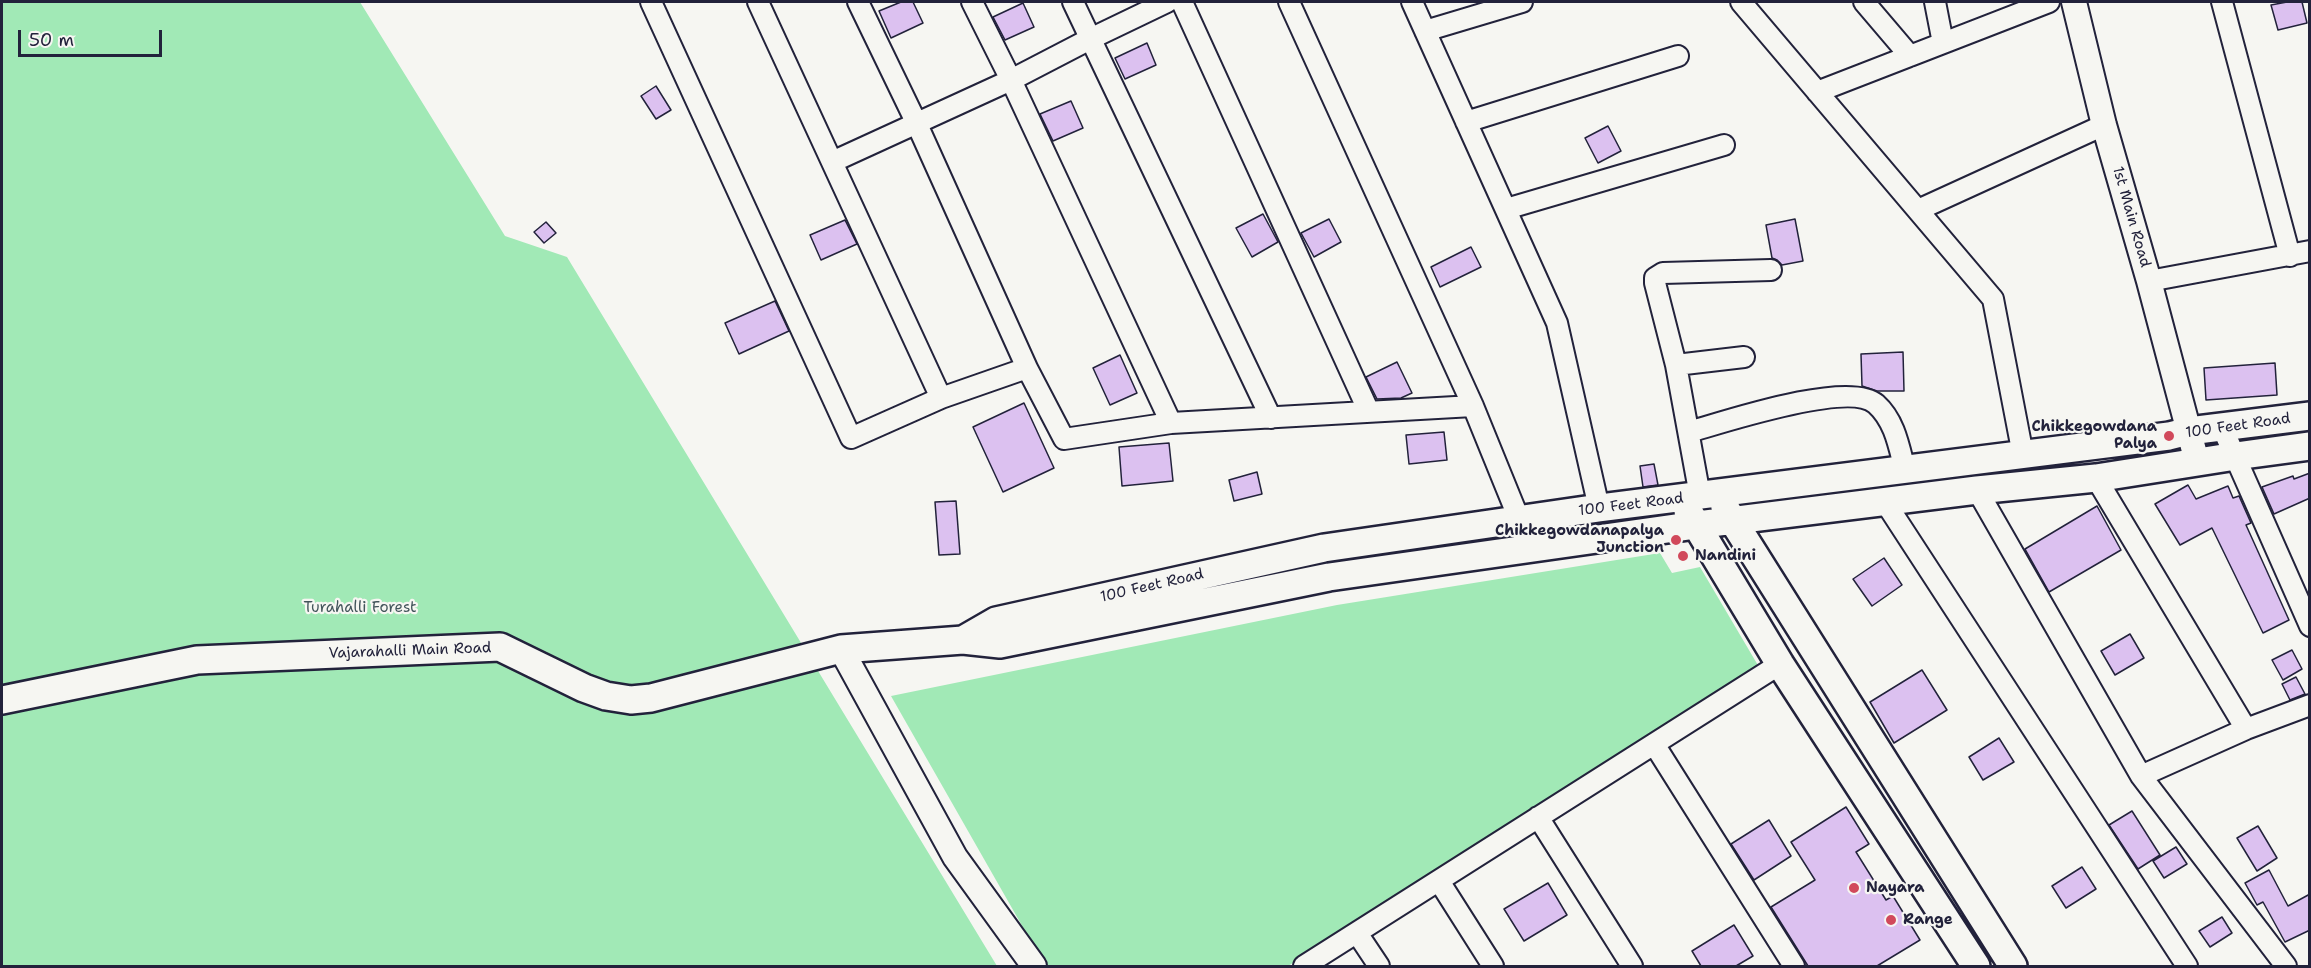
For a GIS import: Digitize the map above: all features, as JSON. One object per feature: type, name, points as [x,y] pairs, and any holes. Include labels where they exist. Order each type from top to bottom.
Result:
[{"type":"main road","name":"100 Feet Road","points":[[963,640],[996,621],[1324,548],[1599,508],[2023,455],[2310,416]]},
{"type":"main road","name":"100 Feet Road","points":[[841,649],[963,640],[1000,644],[1329,578],[1527,548],[1977,490],[2096,478],[2310,446]]},
{"type":"main road","points":[[1699,496],[1733,521],[2013,966]]},
{"type":"main road","points":[[1699,496],[1696,525],[1780,664],[1976,966]]},
{"type":"main road","name":"Vajarahalli Main Road","points":[[2,700],[197,660],[500,647],[584,688],[606,696],[631,700],[678,693],[841,649]]},
{"type":"main road","points":[[1916,875],[1944,857]]},
{"type":"street","points":[[651,2],[851,438],[941,398],[1027,368]]},
{"type":"street","points":[[758,2],[941,398]]},
{"type":"street","points":[[858,2],[916,122],[1027,368],[1064,440],[1171,423],[1473,406]]},
{"type":"street","points":[[972,2],[1011,80],[1171,423]]},
{"type":"street","points":[[1073,2],[1270,418]]},
{"type":"street","points":[[832,162],[1011,80],[1167,2]]},
{"type":"street","points":[[1182,2],[1369,412]]},
{"type":"street","points":[[1289,2],[1473,406],[1519,519],[1527,548]]},
{"type":"street","points":[[1412,2],[1557,322],[1599,508]]},
{"type":"street","points":[[1425,32],[1522,2]]},
{"type":"street","points":[[1741,2],[1993,299],[2023,455]]},
{"type":"street","points":[[1864,2],[1910,56]]},
{"type":"street","points":[[1935,2],[1943,43]]},
{"type":"street","points":[[1818,92],[2049,2]]},
{"type":"street","name":"1st Main Road","points":[[2074,2],[2104,125],[2149,281],[2197,462]]},
{"type":"street","points":[[2222,2],[2290,256]]},
{"type":"street","points":[[1466,122],[1678,56]]},
{"type":"street","points":[[1918,210],[2104,125]]},
{"type":"street","points":[[1506,209],[1724,145]]},
{"type":"street","points":[[2149,281],[2310,251]]},
{"type":"street","points":[[1699,496],[1676,365],[1655,283],[1658,275],[1663,273],[1771,270]]},
{"type":"street","points":[[1676,365],[1744,357]]},
{"type":"street","points":[[1689,432],[1829,396],[1867,397],[1887,415],[1894,430],[1905,470]]},
{"type":"street","points":[[2223,427],[2310,626]]},
{"type":"street","points":[[2096,478],[2246,729]]},
{"type":"street","points":[[1977,490],[2141,776],[2286,966]]},
{"type":"street","points":[[1885,502],[2187,966]]},
{"type":"street","points":[[841,649],[955,857],[1034,966]]},
{"type":"street","points":[[1304,966],[1780,664]]},
{"type":"street","points":[[2141,776],[2246,729],[2310,705]]},
{"type":"street","points":[[1654,744],[1794,966]]},
{"type":"street","points":[[1538,817],[1632,966]]},
{"type":"street","points":[[1439,881],[1493,966]]},
{"type":"street","points":[[1357,933],[1379,966]]},
{"type":"green space","name":"Turahalli Forest","points":[[2,2],[360,2],[505,236],[567,257],[997,966],[2,966]]},
{"type":"green space","points":[[1660,553],[1672,573],[1700,567],[1759,667],[1288,966],[1045,966],[891,696],[1337,605]]},
{"type":"building","points":[[901,2],[913,2],[923,23],[891,38],[879,11]]},
{"type":"building","points":[[2302,2],[2307,23],[2278,30],[2271,5]]},
{"type":"building","points":[[1023,3],[1034,27],[1005,40],[993,17]]},
{"type":"building","points":[[1147,43],[1156,65],[1125,79],[1115,58]]},
{"type":"building","points":[[656,86],[671,110],[656,119],[641,96]]},
{"type":"building","points":[[1071,101],[1083,128],[1053,141],[1040,114]]},
{"type":"building","points":[[1608,126],[1621,151],[1598,163],[1585,138]]},
{"type":"building","points":[[1263,214],[1278,242],[1252,257],[1236,228]]},
{"type":"building","points":[[1329,219],[1341,242],[1314,257],[1301,233]]},
{"type":"building","points":[[1795,219],[1803,261],[1782,265],[1772,258],[1766,225]]},
{"type":"building","points":[[845,220],[857,244],[821,260],[810,235]]},
{"type":"building","points":[[546,222],[556,233],[544,243],[534,232]]},
{"type":"building","points":[[1471,247],[1481,267],[1440,287],[1431,267]]},
{"type":"building","points":[[775,301],[789,331],[739,354],[725,323]]},
{"type":"building","points":[[1903,352],[1904,391],[1877,391],[1862,386],[1861,354]]},
{"type":"building","points":[[1120,355],[1137,393],[1110,405],[1093,368]]},
{"type":"building","points":[[1397,362],[1412,393],[1401,398],[1377,399],[1366,377]]},
{"type":"building","points":[[2275,363],[2277,395],[2206,400],[2204,368]]},
{"type":"building","points":[[1024,403],[1054,468],[1003,492],[973,427]]},
{"type":"building","points":[[1444,432],[1447,460],[1409,464],[1406,435]]},
{"type":"building","points":[[1169,443],[1173,481],[1122,486],[1119,447]]},
{"type":"building","points":[[1654,464],[1658,485],[1643,487],[1640,466]]},
{"type":"building","points":[[1257,472],[1262,494],[1234,501],[1229,480]]},
{"type":"building","points":[[2310,473],[2310,498],[2274,514],[2262,487],[2293,476],[2294,479]]},
{"type":"building","points":[[2188,485],[2196,499],[2228,486],[2233,498],[2239,496],[2251,523],[2246,525],[2289,620],[2263,633],[2212,528],[2180,545],[2155,504]]},
{"type":"building","points":[[956,501],[960,554],[939,555],[935,502]]},
{"type":"building","points":[[2097,506],[2121,550],[2049,592],[2025,549]]},
{"type":"building","points":[[1884,558],[1902,585],[1872,606],[1853,579]]},
{"type":"building","points":[[2130,634],[2144,658],[2115,675],[2101,651]]},
{"type":"building","points":[[2292,650],[2302,669],[2283,680],[2272,660]]},
{"type":"building","points":[[1922,670],[1947,710],[1894,743],[1870,702]]},
{"type":"building","points":[[2296,677],[2305,694],[2290,700],[2282,684]]},
{"type":"building","points":[[1999,738],[2014,762],[1983,780],[1969,757]]},
{"type":"building","points":[[1846,807],[1869,844],[1856,852],[1886,900],[1893,896],[1920,940],[1877,966],[1808,966],[1771,907],[1815,880],[1791,842]]},
{"type":"building","points":[[2132,811],[2160,855],[2138,869],[2109,825]]},
{"type":"building","points":[[1769,820],[1791,856],[1754,880],[1731,844]]},
{"type":"building","points":[[2258,826],[2277,858],[2257,871],[2237,838]]},
{"type":"building","points":[[2176,847],[2187,864],[2164,878],[2153,861]]},
{"type":"building","points":[[2082,867],[2096,889],[2066,908],[2052,886]]},
{"type":"building","points":[[2269,870],[2288,906],[2310,894],[2310,930],[2285,942],[2263,902],[2257,905],[2245,883]]},
{"type":"building","points":[[1548,883],[1567,915],[1524,941],[1504,909]]},
{"type":"building","points":[[2222,917],[2232,933],[2210,947],[2199,931]]},
{"type":"building","points":[[1734,925],[1753,956],[1736,966],[1701,966],[1692,951]]},
{"type":"place","name":"Chikkegowdana Palya","points":[[2169,436]]},
{"type":"place","name":"Chikkegowdanapalya Junction","points":[[1676,540]]},
{"type":"place","name":"Nandini","points":[[1683,556]]},
{"type":"place","name":"Nayara","points":[[1854,888]]},
{"type":"place","name":"Range","points":[[1891,920]]}]
